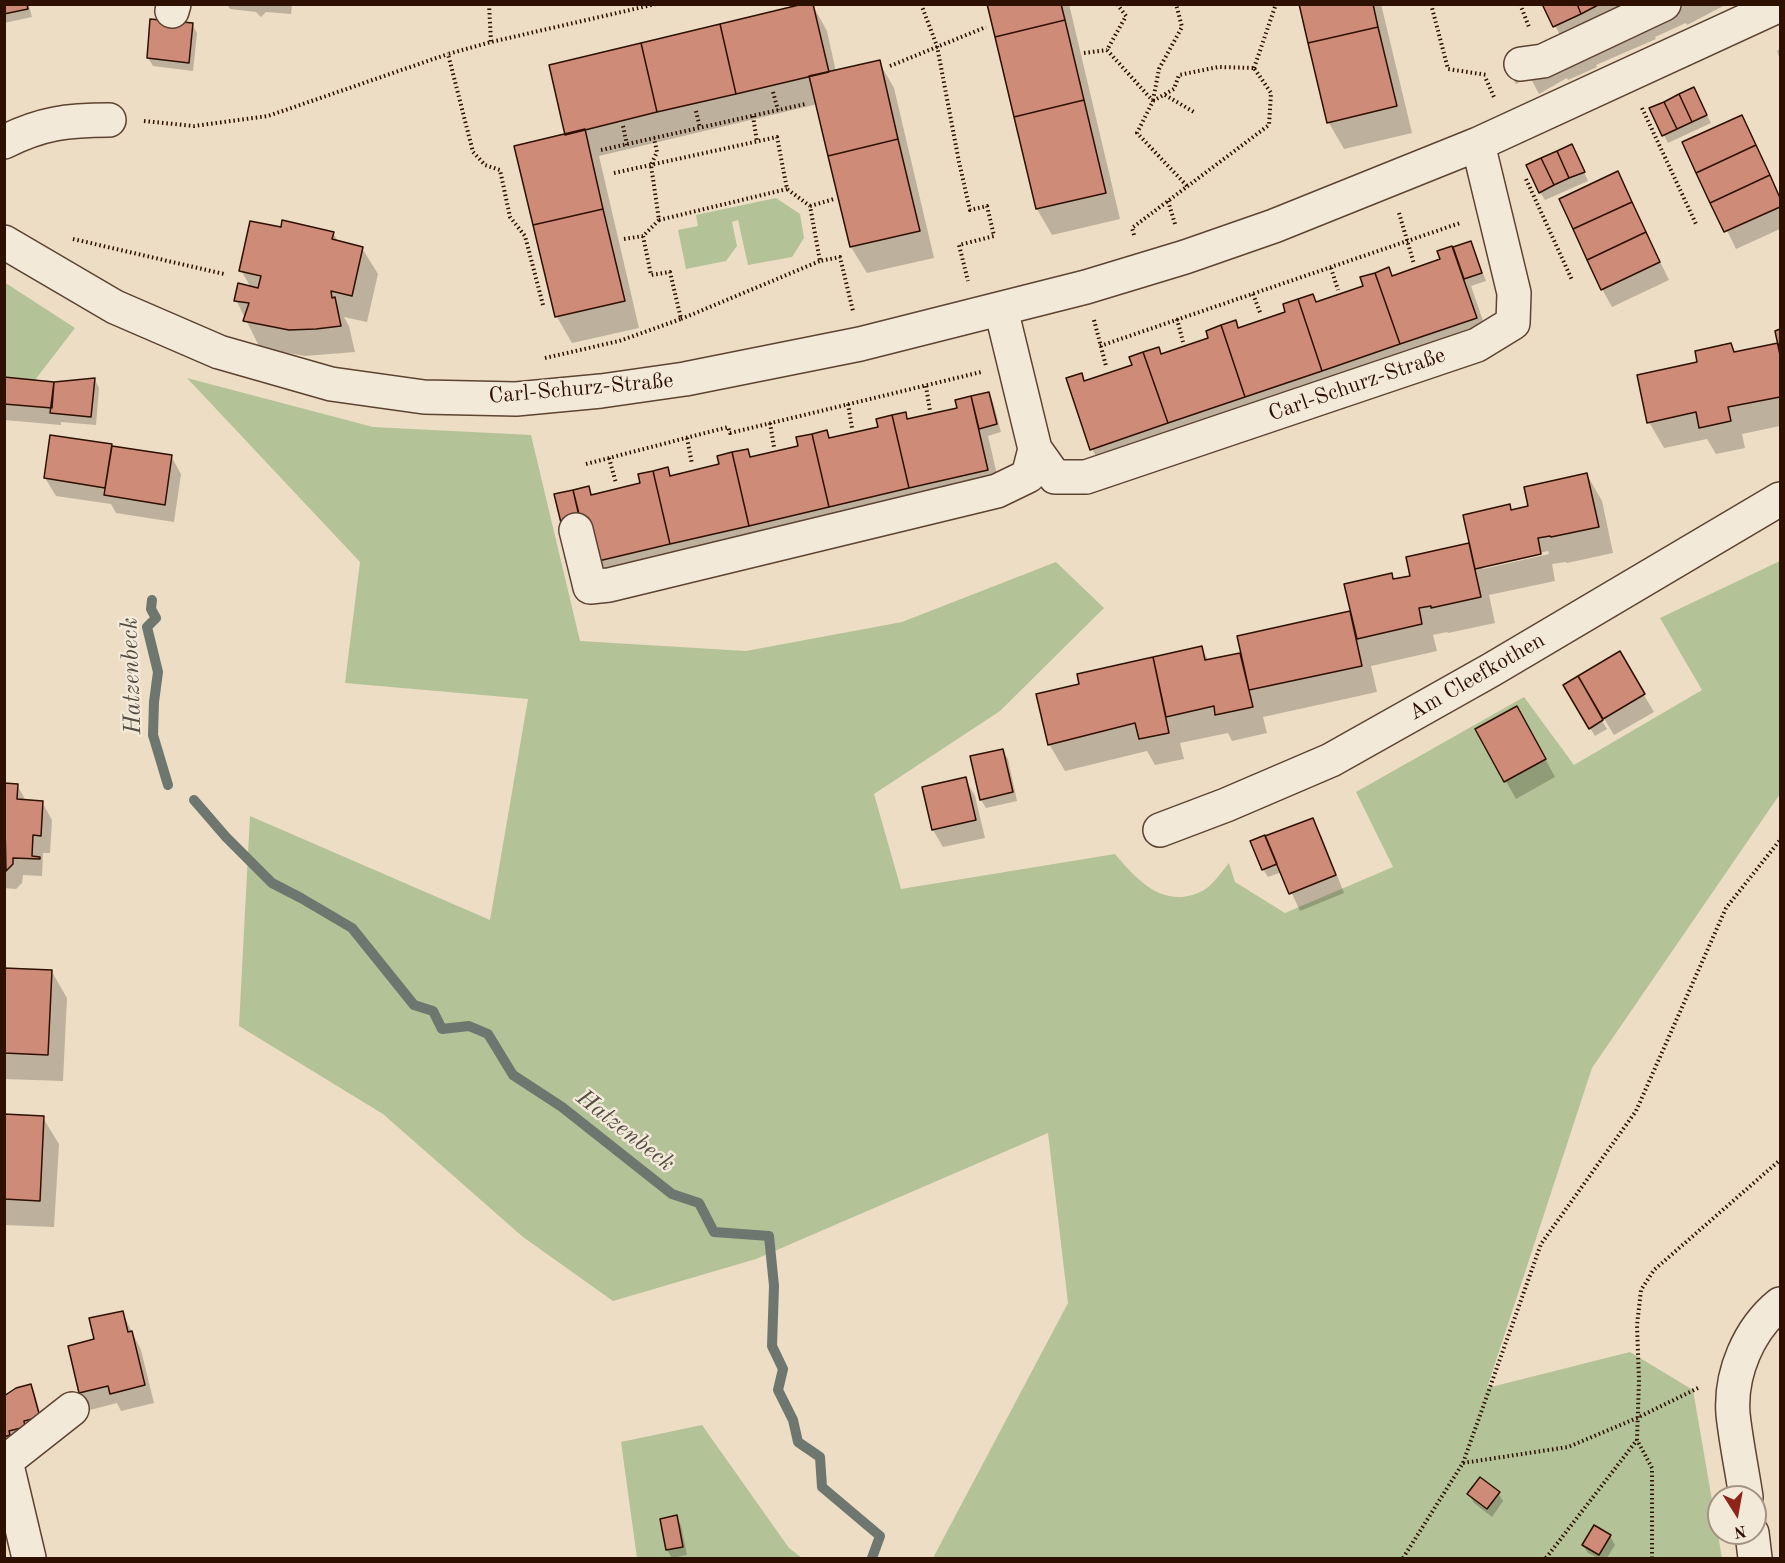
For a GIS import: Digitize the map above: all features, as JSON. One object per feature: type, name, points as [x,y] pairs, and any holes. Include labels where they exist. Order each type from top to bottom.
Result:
[{"type":"street","points":[[1521,64],[1543,61],[1664,4]]},
{"type":"street","name":"Carl-Schurz-Straße","points":[[4,242],[115,307],[219,352],[331,384],[424,397],[516,399],[601,391],[685,379],[860,344],[1086,288],[1185,257],[1274,226],[1478,144],[1780,5]]},
{"type":"street","points":[[4,142],[27,130],[71,120],[109,120]]},
{"type":"street","name":"Carl-Schurz-Straße","points":[[989,313],[1014,364],[1035,449],[1055,477],[1086,477],[1477,345],[1513,323],[1514,293],[1478,144]]},
{"type":"street","points":[[576,530],[590,586],[609,585],[997,491],[1028,476],[1035,449]]},
{"type":"street","name":"Am Cleefkothen","points":[[1160,830],[1226,805],[1330,760],[1491,670],[1780,499]]},
{"type":"street","points":[[1744,1485],[1733,1413],[1734,1390],[1749,1342],[1766,1316],[1780,1304]]},
{"type":"street","points":[[28,1558],[6,1461],[72,1409]]},
{"type":"path","points":[[489,4],[491,42]]},
{"type":"path","points":[[109,120],[194,126],[268,116],[448,54],[656,4]]},
{"type":"path","points":[[921,4],[937,46],[970,210],[987,206],[994,236],[959,245],[989,313]]},
{"type":"path","points":[[1107,50],[1126,16],[1117,4]]},
{"type":"path","points":[[1176,4],[1182,27],[1159,69],[1153,101],[1137,133],[1188,187]]},
{"type":"path","points":[[1254,68],[1276,4]]},
{"type":"path","points":[[1431,4],[1448,69],[1485,76]]},
{"type":"path","points":[[890,66],[986,27]]},
{"type":"path","points":[[1084,53],[1107,50]]},
{"type":"path","points":[[1107,50],[1153,101]]},
{"type":"path","points":[[448,54],[473,152],[485,165],[500,171],[510,217],[525,236],[543,304]]},
{"type":"path","points":[[1153,101],[1174,89],[1179,75],[1218,67],[1254,68]]},
{"type":"path","points":[[1132,228],[1269,125],[1271,93],[1254,68]]},
{"type":"path","points":[[773,92],[778,110]]},
{"type":"path","points":[[1165,95],[1194,112]]},
{"type":"path","points":[[601,150],[805,104]]},
{"type":"path","points":[[696,111],[700,128]]},
{"type":"path","points":[[753,116],[757,142]]},
{"type":"path","points":[[1650,124],[1696,224]]},
{"type":"path","points":[[623,126],[627,145]]},
{"type":"path","points":[[614,173],[777,137],[787,189],[810,206],[820,261]]},
{"type":"path","points":[[654,138],[657,152],[651,165],[659,220]]},
{"type":"path","points":[[1389,181],[1414,264]]},
{"type":"path","points":[[1526,181],[1572,280]]},
{"type":"path","points":[[624,239],[643,236],[659,220],[787,189]]},
{"type":"path","points":[[810,206],[834,199]]},
{"type":"path","points":[[1100,346],[1495,211]]},
{"type":"path","points":[[643,236],[651,275],[670,272],[681,319]]},
{"type":"path","points":[[67,238],[224,274]]},
{"type":"path","points":[[516,399],[540,359],[619,340],[681,319],[820,261],[840,257],[860,344]]},
{"type":"path","points":[[1331,268],[1338,290]]},
{"type":"path","points":[[1086,288],[1106,366]]},
{"type":"path","points":[[1253,294],[1262,315]]},
{"type":"path","points":[[1177,319],[1183,342]]},
{"type":"path","points":[[586,464],[728,427],[730,433],[1014,364]]},
{"type":"path","points":[[926,386],[930,411]]},
{"type":"path","points":[[848,404],[852,428]]},
{"type":"path","points":[[770,423],[774,447]]},
{"type":"path","points":[[687,438],[692,464]]},
{"type":"path","points":[[609,458],[616,483]]},
{"type":"path","points":[[1403,1558],[1462,1463],[1541,1244],[1636,1111],[1726,908],[1780,840]]},
{"type":"path","points":[[1652,1558],[1652,1468],[1636,1440],[1639,1380],[1637,1325],[1641,1290],[1654,1270],[1780,1160]]},
{"type":"path","points":[[1462,1463],[1568,1447],[1637,1418],[1739,1369]]},
{"type":"path","points":[[1546,1558],[1636,1440]]},
{"type":"green space","points":[[776,198],[800,214],[804,238],[792,257],[748,265],[738,220],[732,222],[737,246],[726,261],[686,269],[678,230],[698,226],[696,215]]},
{"type":"green space","points":[[4,282],[75,328],[35,380],[5,378]]},
{"type":"green space","points":[[187,378],[373,427],[531,435],[580,641],[746,651],[902,622],[1056,562],[1104,608],[1000,711],[874,794],[901,889],[1115,854],[1143,883],[1165,895],[1177,897],[1190,896],[1204,890],[1229,863],[1235,882],[1285,913],[1393,867],[1356,792],[1524,697],[1574,765],[1702,690],[1660,618],[1780,561],[1780,794],[1592,1068],[1487,1388],[1630,1352],[1693,1390],[1709,1485],[1707,1485],[1707,1545],[1720,1545],[1722,1558],[933,1558],[1068,1303],[1048,1133],[756,1259],[613,1301],[523,1237],[383,1114],[239,1026],[250,816],[490,920],[528,699],[345,683],[360,562]]},
{"type":"green space","points":[[702,1425],[789,1548],[802,1558],[637,1558],[621,1442]]},
{"type":"building","points":[[4,4],[27,4],[28,9],[4,14]]},
{"type":"building","points":[[803,4],[813,4],[829,72],[736,94],[720,24]]},
{"type":"building","points":[[987,4],[1061,4],[1065,20],[995,37]]},
{"type":"building","points":[[1299,4],[1373,4],[1378,27],[1308,43]]},
{"type":"building","points":[[1542,4],[1577,4],[1581,14],[1553,27]]},
{"type":"building","points":[[1577,4],[1600,4],[1581,14]]},
{"type":"building","points":[[150,19],[193,23],[189,63],[147,58]]},
{"type":"building","points":[[1065,20],[1084,100],[1014,117],[995,37]]},
{"type":"building","points":[[720,24],[736,94],[657,112],[641,43]]},
{"type":"building","points":[[1378,27],[1397,106],[1327,123],[1308,43]]},
{"type":"building","points":[[641,43],[657,112],[565,135],[549,65]]},
{"type":"building","points":[[880,60],[898,139],[828,156],[809,76]]},
{"type":"building","points":[[1694,87],[1707,115],[1692,122],[1679,94]]},
{"type":"building","points":[[1679,94],[1692,122],[1677,129],[1664,102]]},
{"type":"building","points":[[1084,100],[1106,193],[1036,209],[1014,117]]},
{"type":"building","points":[[1664,102],[1677,129],[1662,136],[1649,108]]},
{"type":"building","points":[[1742,115],[1756,145],[1696,173],[1682,142]]},
{"type":"building","points":[[585,129],[603,209],[533,225],[514,146]]},
{"type":"building","points":[[898,139],[920,231],[850,247],[828,156]]},
{"type":"building","points":[[1572,144],[1585,172],[1569,178],[1557,151]]},
{"type":"building","points":[[1756,145],[1770,175],[1710,203],[1696,173]]},
{"type":"building","points":[[1557,151],[1569,178],[1554,185],[1541,158]]},
{"type":"building","points":[[1541,158],[1554,185],[1539,193],[1526,165]]},
{"type":"building","points":[[1618,171],[1632,202],[1573,229],[1559,199]]},
{"type":"building","points":[[1770,175],[1780,198],[1780,207],[1724,232],[1710,203]]},
{"type":"building","points":[[1632,202],[1646,232],[1587,260],[1573,229]]},
{"type":"building","points":[[603,209],[625,301],[555,317],[533,225]]},
{"type":"building","points":[[282,220],[334,232],[332,239],[363,247],[352,296],[331,291],[332,298],[335,297],[341,326],[289,330],[243,321],[249,303],[234,301],[238,283],[258,288],[261,276],[239,271],[250,221],[281,227]]},
{"type":"building","points":[[1646,232],[1660,262],[1601,290],[1587,260]]},
{"type":"building","points":[[1471,241],[1482,273],[1464,279],[1453,247]]},
{"type":"building","points":[[1452,246],[1477,318],[1400,344],[1375,273],[1389,267],[1392,276],[1440,259],[1437,251]]},
{"type":"building","points":[[1375,273],[1400,344],[1322,371],[1298,299],[1313,294],[1316,302],[1363,286],[1360,277]]},
{"type":"building","points":[[1298,299],[1322,371],[1245,397],[1221,325],[1236,320],[1238,328],[1285,312],[1283,304]]},
{"type":"building","points":[[1221,325],[1245,397],[1168,423],[1143,352],[1159,347],[1161,354],[1208,338],[1206,331]]},
{"type":"building","points":[[1780,329],[1780,355],[1775,331]]},
{"type":"building","points":[[1731,343],[1734,352],[1778,343],[1780,397],[1728,407],[1731,421],[1699,428],[1696,412],[1647,423],[1637,375],[1697,362],[1695,351]]},
{"type":"building","points":[[1143,352],[1168,423],[1090,450],[1066,378],[1082,373],[1084,381],[1132,365],[1129,357]]},
{"type":"building","points":[[4,377],[54,382],[52,408],[4,404]]},
{"type":"building","points":[[95,378],[91,417],[50,413],[54,382]]},
{"type":"building","points":[[989,392],[997,424],[979,429],[971,396]]},
{"type":"building","points":[[971,396],[988,470],[909,488],[892,415],[906,412],[907,419],[957,408],[955,400]]},
{"type":"building","points":[[892,415],[909,488],[829,507],[812,434],[827,430],[829,438],[878,427],[876,419]]},
{"type":"building","points":[[812,434],[829,507],[749,526],[732,452],[748,449],[750,457],[798,446],[796,437]]},
{"type":"building","points":[[50,435],[112,444],[105,488],[44,478]]},
{"type":"building","points":[[112,446],[172,455],[165,505],[104,495]]},
{"type":"building","points":[[732,452],[749,526],[670,544],[653,471],[668,467],[670,476],[719,464],[717,456]]},
{"type":"building","points":[[653,471],[670,544],[590,563],[573,490],[589,486],[591,495],[640,483],[638,474]]},
{"type":"building","points":[[1587,473],[1599,527],[1538,538],[1541,554],[1475,569],[1463,515],[1510,504],[1511,510],[1528,506],[1524,487]]},
{"type":"building","points":[[573,490],[581,522],[562,527],[554,494]]},
{"type":"building","points":[[1469,543],[1481,597],[1431,608],[1431,606],[1419,608],[1422,624],[1357,639],[1344,584],[1392,573],[1393,579],[1410,576],[1406,557]]},
{"type":"building","points":[[1350,611],[1362,666],[1249,690],[1237,636]]},
{"type":"building","points":[[1202,646],[1205,660],[1240,653],[1253,707],[1215,715],[1214,706],[1166,717],[1153,657]]},
{"type":"building","points":[[1620,651],[1645,694],[1603,719],[1578,676]]},
{"type":"building","points":[[1153,657],[1169,733],[1139,739],[1135,723],[1048,745],[1036,694],[1079,684],[1077,674]]},
{"type":"building","points":[[1578,676],[1603,720],[1589,729],[1563,685]]},
{"type":"building","points":[[1517,706],[1546,759],[1504,782],[1475,729]]},
{"type":"building","points":[[1003,749],[1013,792],[980,800],[970,756]]},
{"type":"building","points":[[966,777],[976,820],[932,830],[922,787]]},
{"type":"building","points":[[4,783],[18,784],[17,799],[43,801],[41,836],[33,835],[32,856],[40,857],[40,859],[13,858],[13,864],[6,871]]},
{"type":"building","points":[[1313,818],[1336,875],[1289,894],[1265,836]]},
{"type":"building","points":[[1265,835],[1277,864],[1262,870],[1250,841]]},
{"type":"building","points":[[4,968],[52,970],[48,1055],[4,1053]]},
{"type":"building","points":[[4,1114],[44,1116],[40,1201],[4,1199]]},
{"type":"building","points":[[123,1311],[128,1332],[132,1331],[145,1385],[110,1394],[108,1386],[79,1393],[68,1346],[94,1339],[89,1318]]},
{"type":"building","points":[[31,1384],[40,1417],[24,1421],[25,1427],[9,1431],[10,1435],[4,1437],[4,1396],[16,1388]]},
{"type":"building","points":[[1480,1477],[1500,1492],[1487,1509],[1467,1494]]},
{"type":"building","points":[[677,1515],[683,1547],[666,1550],[660,1519]]},
{"type":"building","points":[[1594,1525],[1611,1535],[1599,1555],[1582,1545]]},
{"type":"waterway","name":"Hatzenbeck","points":[[152,600],[151,609],[156,618],[147,627],[158,672],[153,735],[168,785]]},
{"type":"waterway","name":"Hatzenbeck","points":[[194,800],[226,837],[272,883],[352,928],[414,1005],[433,1011],[442,1029],[469,1026],[488,1034],[513,1075],[562,1107],[672,1194],[699,1203],[714,1232],[769,1236],[774,1286],[772,1346],[783,1369],[778,1390],[793,1420],[798,1442],[820,1457],[822,1487],[880,1536],[872,1558]]}]
